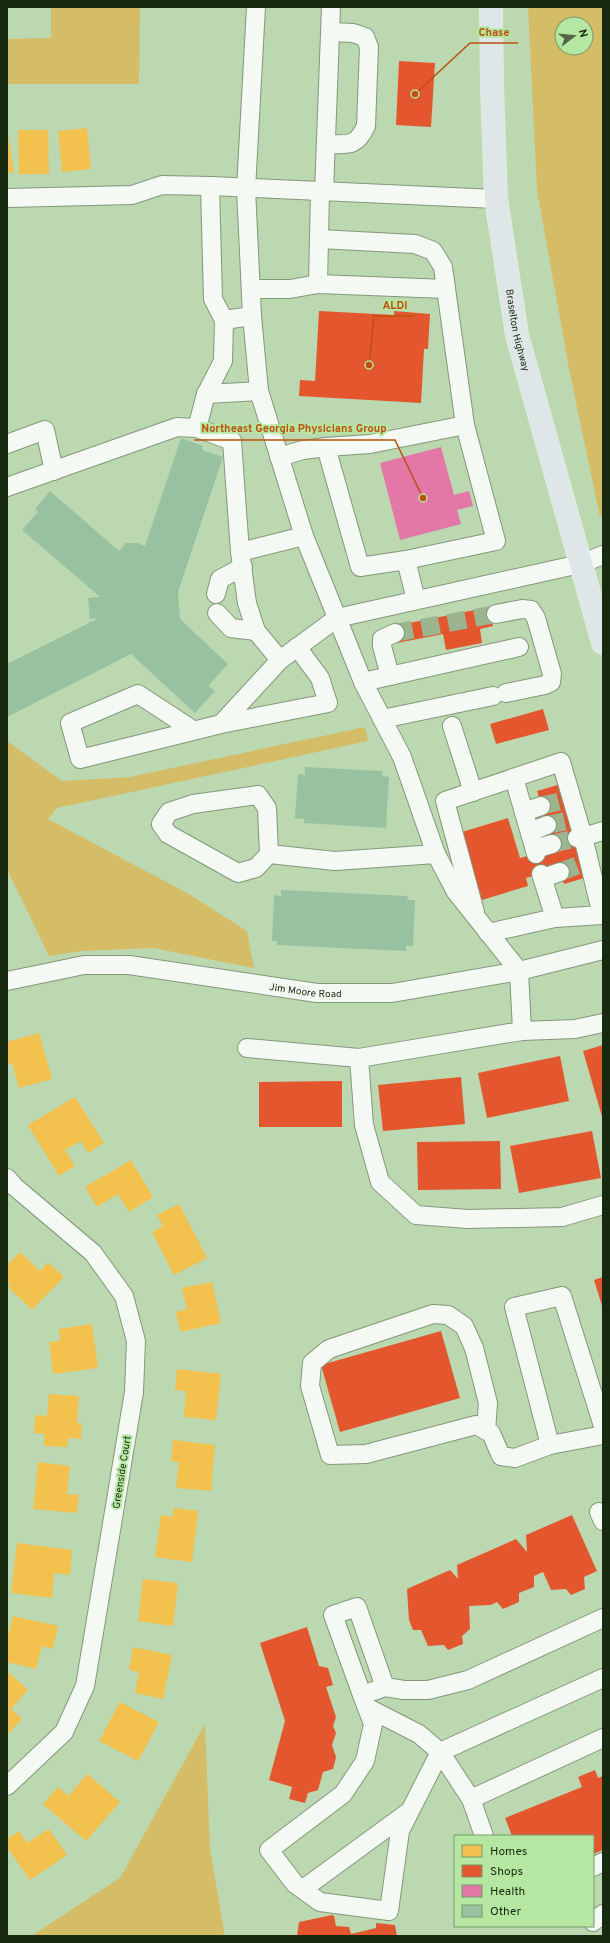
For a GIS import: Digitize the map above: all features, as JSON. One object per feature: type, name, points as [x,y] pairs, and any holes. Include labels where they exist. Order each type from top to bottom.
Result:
[{"type":"main road","name":"Braselton Highway","points":[[491,7],[496,199],[517,335],[603,643]]},
{"type":"street","points":[[256,7],[246,189],[250,289],[259,391],[304,536],[363,682],[402,757],[436,854],[456,892],[518,971],[522,1031]]},
{"type":"street","points":[[318,284],[322,192],[326,144],[331,7]]},
{"type":"street","points":[[326,144],[348,144],[360,138],[366,126],[369,47],[365,37],[353,32],[330,32]]},
{"type":"street","points":[[7,198],[132,195],[162,185],[496,199]]},
{"type":"street","points":[[197,428],[206,394],[223,361],[224,320],[213,299],[210,186]]},
{"type":"street","points":[[320,239],[415,244],[433,251],[443,267],[465,425],[496,541],[406,560],[360,567],[326,447]]},
{"type":"street","points":[[250,289],[290,289],[318,284],[446,289]]},
{"type":"street","points":[[224,320],[252,316]]},
{"type":"street","points":[[206,394],[259,391]]},
{"type":"street","points":[[279,457],[303,450],[370,444],[465,425]]},
{"type":"street","points":[[7,488],[177,428],[197,428],[232,441],[247,603],[256,631],[280,660]]},
{"type":"street","points":[[7,444],[45,430],[54,471]]},
{"type":"street","points":[[216,594],[220,579],[242,560],[304,536]]},
{"type":"street","points":[[221,724],[280,660],[337,618],[580,564],[603,555]]},
{"type":"street","points":[[406,560],[416,600]]},
{"type":"street","points":[[382,719],[545,685],[551,682],[552,674],[536,618],[531,610],[522,609],[496,614]]},
{"type":"street","points":[[218,613],[231,628],[256,631]]},
{"type":"street","points":[[390,676],[382,646],[382,639],[395,633]]},
{"type":"street","points":[[363,682],[519,647]]},
{"type":"street","points":[[193,730],[138,694],[70,723],[80,759],[193,730],[328,703],[320,678],[297,648]]},
{"type":"street","points":[[452,726],[473,792]]},
{"type":"street","points":[[561,762],[568,799],[602,915],[555,918],[483,927],[445,801],[561,762]]},
{"type":"street","points":[[514,778],[535,852],[552,844]]},
{"type":"street","points":[[258,795],[267,808],[269,854],[256,868],[238,873],[168,834],[161,824],[169,812],[193,804],[258,795]]},
{"type":"street","points":[[524,812],[541,806]]},
{"type":"street","points":[[428,831],[451,823]]},
{"type":"street","points":[[530,832],[547,825]]},
{"type":"street","points":[[580,837],[603,831]]},
{"type":"street","points":[[269,854],[335,861],[436,854]]},
{"type":"street","points":[[555,918],[542,876],[560,872]]},
{"type":"street","name":"Jim Moore Road","points":[[7,981],[84,965],[129,965],[317,993],[392,993],[518,971],[603,950]]},
{"type":"street","points":[[247,1048],[359,1058],[522,1031],[575,1029],[603,1023]]},
{"type":"street","points":[[359,1058],[364,1125],[380,1182],[416,1215],[468,1219],[562,1217],[603,1205]]},
{"type":"street","name":"Greenside Court","points":[[7,1786],[64,1732],[85,1686],[134,1392],[136,1341],[124,1296],[93,1252],[10,1187]]},
{"type":"street","points":[[550,1445],[514,1307],[562,1296],[603,1426]]},
{"type":"street","points":[[486,1431],[488,1404],[474,1348],[464,1326],[448,1315],[433,1314],[329,1349],[312,1363],[310,1386],[330,1455],[366,1454],[476,1425],[486,1431],[491,1433],[501,1456],[515,1458],[550,1445],[603,1435]]},
{"type":"street","points":[[385,1687],[357,1607],[333,1615],[373,1724],[365,1761],[343,1794],[269,1850],[295,1884],[320,1902],[389,1911],[400,1831],[440,1752],[603,1678]]},
{"type":"street","points":[[365,1702],[385,1687],[404,1690],[428,1690],[468,1680],[603,1618]]},
{"type":"street","points":[[365,1702],[419,1734],[440,1752],[471,1799],[484,1835]]},
{"type":"street","points":[[471,1799],[603,1738]]},
{"type":"street","points":[[303,1889],[410,1811]]},
{"type":"street","points":[[594,1866],[603,1862]]},
{"type":"street","points":[[594,1921],[603,1914]]},
{"type":"shaded area","points":[[51,7],[140,7],[139,84],[7,84],[7,39],[51,38]]},
{"type":"shaded area","points":[[528,7],[603,7],[603,516],[600,517],[569,369],[537,190]]},
{"type":"shaded area","points":[[365,727],[368,741],[57,808],[48,819],[189,894],[247,931],[254,968],[153,948],[82,951],[49,956],[7,869],[7,741],[62,781],[130,777]]},
{"type":"shaded area","points":[[205,1724],[210,1849],[225,1936],[31,1936],[120,1878]]},
{"type":"building: Homes","points":[[87,128],[91,169],[62,172],[58,131]]},
{"type":"building: Homes","points":[[7,130],[14,172],[7,173]]},
{"type":"building: Homes","points":[[18,130],[48,130],[49,174],[19,174]]},
{"type":"building: Homes","points":[[39,1033],[52,1079],[19,1088],[12,1063],[7,1064],[7,1042]]},
{"type":"building: Homes","points":[[75,1097],[104,1143],[88,1153],[81,1141],[65,1150],[75,1166],[59,1176],[28,1125]]},
{"type":"building: Homes","points":[[131,1160],[153,1197],[129,1212],[118,1194],[97,1207],[85,1187]]},
{"type":"building: Homes","points":[[179,1204],[207,1258],[174,1275],[152,1232],[163,1226],[157,1215]]},
{"type":"building: Homes","points":[[20,1252],[40,1271],[48,1262],[64,1277],[32,1310],[8,1287],[11,1285],[7,1282],[7,1265]]},
{"type":"building: Homes","points":[[212,1282],[221,1323],[180,1332],[176,1312],[187,1309],[182,1288]]},
{"type":"building: Homes","points":[[92,1324],[98,1368],[53,1374],[49,1342],[60,1341],[59,1329]]},
{"type":"building: Homes","points":[[177,1369],[221,1374],[216,1420],[184,1417],[186,1391],[175,1390]]},
{"type":"building: Homes","points":[[49,1394],[79,1396],[77,1423],[82,1423],[81,1439],[68,1438],[67,1447],[44,1446],[44,1434],[34,1433],[35,1415],[47,1416]]},
{"type":"building: Homes","points":[[173,1440],[215,1445],[211,1491],[176,1488],[179,1462],[171,1461]]},
{"type":"building: Homes","points":[[38,1462],[70,1466],[67,1494],[79,1495],[77,1513],[33,1509]]},
{"type":"building: Homes","points":[[174,1508],[198,1511],[192,1562],[155,1557],[161,1515],[172,1517]]},
{"type":"building: Homes","points":[[17,1543],[72,1550],[70,1575],[54,1573],[52,1598],[11,1593]]},
{"type":"building: Homes","points":[[143,1579],[178,1583],[173,1626],[138,1621]]},
{"type":"building: Homes","points":[[13,1616],[58,1626],[53,1649],[42,1646],[36,1669],[7,1662],[7,1641]]},
{"type":"building: Homes","points":[[133,1647],[172,1655],[163,1699],[135,1693],[139,1672],[129,1670]]},
{"type":"building: Homes","points":[[7,1671],[28,1690],[11,1709],[22,1719],[9,1733],[7,1730]]},
{"type":"building: Homes","points":[[120,1702],[159,1722],[138,1761],[99,1741]]},
{"type":"building: Homes","points":[[87,1774],[120,1802],[86,1841],[43,1804],[58,1787],[69,1796]]},
{"type":"building: Homes","points":[[49,1829],[67,1855],[30,1880],[7,1847],[7,1839],[19,1831],[27,1843]]},
{"type":"building: Shops","points":[[399,61],[435,63],[431,127],[396,125]]},
{"type":"building: Shops","points":[[319,311],[394,315],[394,311],[430,314],[428,349],[424,349],[421,403],[299,396],[300,380],[315,381]]},
{"type":"building: Shops","points":[[495,606],[498,621],[492,622],[493,626],[480,629],[482,643],[446,650],[443,634],[397,643],[394,626]]},
{"type":"building: Shops","points":[[543,709],[549,730],[496,744],[490,724]]},
{"type":"building: Shops","points":[[561,784],[588,877],[564,884],[559,869],[526,878],[528,886],[482,900],[462,832],[508,818],[520,858],[553,849],[537,791]]},
{"type":"building: Shops","points":[[603,1045],[603,1120],[583,1051]]},
{"type":"building: Shops","points":[[560,1056],[569,1101],[487,1118],[478,1073]]},
{"type":"building: Shops","points":[[461,1077],[465,1124],[383,1131],[378,1085]]},
{"type":"building: Shops","points":[[342,1081],[342,1127],[259,1127],[259,1082]]},
{"type":"building: Shops","points":[[592,1131],[601,1178],[519,1193],[510,1146]]},
{"type":"building: Shops","points":[[500,1141],[501,1189],[418,1190],[417,1142]]},
{"type":"building: Shops","points":[[603,1277],[603,1309],[594,1280]]},
{"type":"building: Shops","points":[[441,1331],[460,1398],[340,1432],[321,1365]]},
{"type":"building: Shops","points":[[572,1515],[597,1571],[584,1577],[585,1589],[571,1595],[566,1589],[551,1590],[543,1572],[534,1576],[534,1587],[519,1593],[519,1602],[503,1609],[497,1602],[491,1605],[469,1606],[470,1629],[462,1636],[463,1644],[448,1650],[444,1645],[428,1646],[421,1630],[413,1630],[409,1620],[407,1589],[450,1570],[458,1579],[457,1565],[516,1539],[527,1552],[526,1535]]},
{"type":"building: Shops","points":[[307,1627],[319,1666],[328,1668],[333,1685],[326,1687],[336,1717],[333,1726],[336,1733],[332,1745],[336,1757],[333,1769],[323,1772],[318,1790],[308,1793],[305,1803],[289,1799],[292,1787],[269,1780],[285,1721],[260,1643]]},
{"type":"building: Shops","points":[[595,1770],[598,1778],[603,1776],[603,1850],[594,1854],[594,1835],[512,1835],[505,1818],[582,1787],[578,1777]]},
{"type":"building: Shops","points":[[332,1915],[334,1916],[336,1926],[349,1927],[351,1934],[376,1928],[376,1923],[395,1925],[397,1936],[297,1936],[299,1922]]},
{"type":"building: Health","points":[[441,447],[454,495],[469,491],[473,506],[457,510],[461,524],[400,540],[380,463]]},
{"type":"building: Other","points":[[181,438],[203,446],[202,450],[223,457],[178,592],[180,619],[228,664],[208,686],[215,691],[195,713],[131,654],[7,717],[7,664],[99,618],[90,619],[88,598],[100,597],[22,530],[38,512],[35,509],[50,491],[119,551],[126,543],[138,543],[145,546]]},
{"type":"building: Other","points":[[305,767],[382,771],[382,776],[389,777],[386,828],[304,823],[304,819],[295,818],[298,774],[305,775]]},
{"type":"building: Other","points":[[281,890],[408,896],[407,900],[415,900],[413,946],[406,946],[406,951],[277,945],[277,941],[272,941],[274,895],[281,896]]},
{"type":"tunnel","points":[[395,633],[496,614]]},
{"type":"tunnel","points":[[541,806],[565,800]]},
{"type":"tunnel","points":[[547,825],[571,820]]},
{"type":"tunnel","points":[[552,844],[577,838]]},
{"type":"tunnel","points":[[560,872],[584,863]]},
{"type":"place","name":"Chase","points":[[415,94]]},
{"type":"place","name":"ALDI","points":[[369,365]]},
{"type":"place","name":"Northeast Georgia Physicians Group","points":[[423,498]]}]
